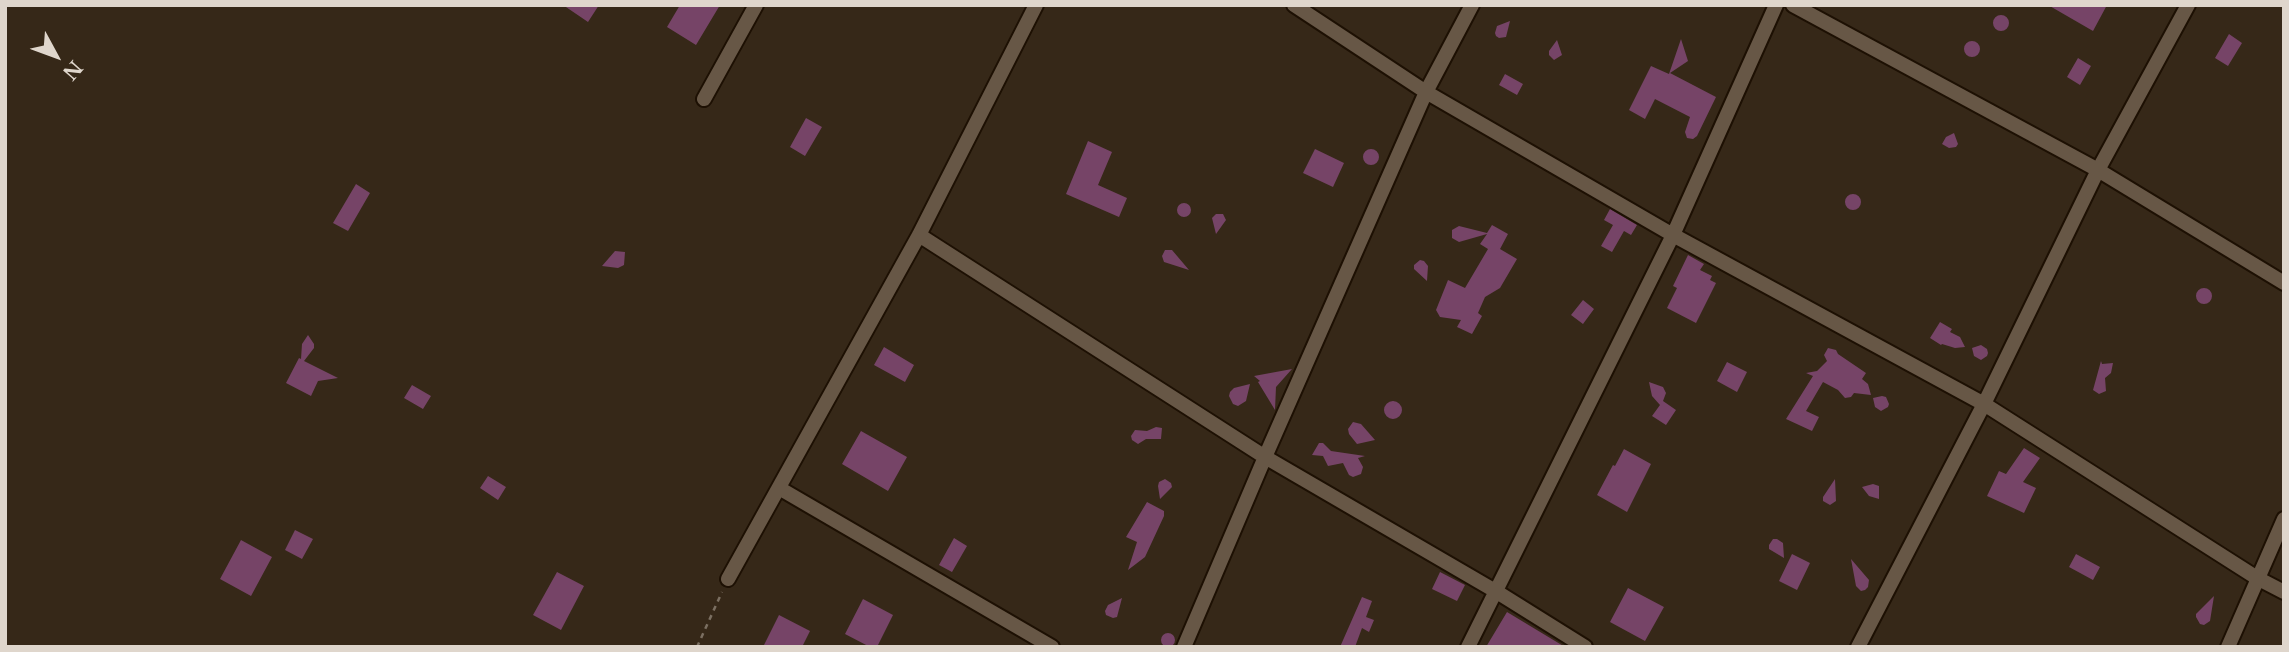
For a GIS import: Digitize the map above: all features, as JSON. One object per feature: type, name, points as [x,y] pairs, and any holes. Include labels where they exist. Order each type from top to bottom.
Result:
[{"type":"street","points":[[704,99],[756,5]]},
{"type":"street","points":[[728,579],[919,235],[1036,5]]},
{"type":"street","points":[[1294,5],[1426,92],[1673,235],[1984,404],[2257,578],[2284,592]]},
{"type":"street","points":[[1184,647],[1426,92],[1472,5]]},
{"type":"street","points":[[1468,647],[1673,235],[1776,5]]},
{"type":"street","points":[[1793,5],[2098,170],[2284,283]]},
{"type":"street","points":[[1858,647],[1984,404],[2098,170],[2188,5]]},
{"type":"street","points":[[919,235],[1265,457],[1586,647]]},
{"type":"street","points":[[779,488],[1052,647]]},
{"type":"street","points":[[2228,647],[2284,519]]},
{"type":"path","points":[[697,647],[728,579]]},
{"type":"building","points":[[563,5],[599,5],[588,22]]},
{"type":"building","points":[[680,5],[720,5],[696,45],[667,27]]},
{"type":"building","points":[[2048,5],[2107,5],[2093,31]]},
{"type":"building","points":[[2001,15],[2009,23],[2001,31],[1993,23]]},
{"type":"building","points":[[1510,21],[1506,37],[1496,36],[1497,26]]},
{"type":"building","points":[[2229,34],[2242,43],[2228,66],[2215,58]]},
{"type":"building","points":[[1681,39],[1688,61],[1670,73],[1716,97],[1693,139],[1687,138],[1685,132],[1690,117],[1655,99],[1645,119],[1629,110],[1651,66],[1669,74]]},
{"type":"building","points":[[1557,40],[1562,55],[1554,60],[1549,51]]},
{"type":"building","points":[[1969,41],[1975,41],[1980,49],[1978,55],[1969,57],[1964,52],[1964,46]]},
{"type":"building","points":[[2078,58],[2091,66],[2080,85],[2067,77]]},
{"type":"building","points":[[1505,74],[1523,84],[1517,95],[1499,85]]},
{"type":"building","points":[[806,118],[822,127],[805,156],[790,147]]},
{"type":"building","points":[[1954,133],[1958,144],[1956,147],[1949,148],[1942,144],[1946,137]]},
{"type":"building","points":[[1088,141],[1112,152],[1098,185],[1127,198],[1119,217],[1066,194]]},
{"type":"building","points":[[1315,149],[1344,163],[1333,187],[1303,173]]},
{"type":"building","points":[[1371,149],[1379,157],[1371,165],[1363,157]]},
{"type":"building","points":[[356,184],[370,193],[348,231],[333,223]]},
{"type":"building","points":[[1850,194],[1856,194],[1861,202],[1859,208],[1850,210],[1845,205],[1845,199]]},
{"type":"building","points":[[1184,203],[1189,205],[1189,215],[1184,217],[1179,215],[1177,210],[1179,205]]},
{"type":"building","points":[[1610,209],[1637,225],[1631,235],[1624,231],[1612,252],[1601,246],[1613,225],[1604,220]]},
{"type":"building","points":[[1216,214],[1223,214],[1226,220],[1216,234],[1212,218]]},
{"type":"building","points":[[1492,225],[1508,234],[1500,249],[1517,259],[1500,288],[1485,297],[1478,313],[1482,316],[1472,334],[1457,327],[1461,320],[1440,317],[1436,310],[1448,280],[1465,288],[1488,249],[1480,244],[1487,234],[1459,242],[1452,238],[1452,230],[1459,226],[1487,233]]},
{"type":"building","points":[[1165,250],[1172,250],[1189,270],[1164,262],[1162,256]]},
{"type":"building","points":[[615,251],[625,252],[624,265],[618,268],[602,266]]},
{"type":"building","points":[[1688,255],[1704,264],[1700,270],[1712,276],[1710,280],[1716,283],[1696,323],[1667,308],[1677,288],[1673,286]]},
{"type":"building","points":[[1420,260],[1428,266],[1427,281],[1414,269],[1414,265]]},
{"type":"building","points":[[2204,288],[2212,296],[2204,304],[2196,296]]},
{"type":"building","points":[[1583,300],[1594,309],[1583,324],[1571,315]]},
{"type":"building","points":[[1940,322],[1960,337],[1965,347],[1941,345],[1930,338]]},
{"type":"building","points":[[308,335],[314,348],[304,361],[338,378],[318,381],[311,396],[286,383],[299,358],[301,359],[302,344]]},
{"type":"building","points":[[1981,345],[1988,353],[1981,360],[1974,356],[1972,348]]},
{"type":"building","points":[[884,347],[914,365],[905,382],[874,365]]},
{"type":"building","points":[[1828,348],[1836,350],[1866,373],[1862,379],[1868,384],[1871,395],[1854,393],[1845,398],[1838,390],[1823,382],[1806,411],[1819,417],[1812,431],[1786,419],[1813,376],[1806,373],[1817,371],[1827,361],[1824,355]]},
{"type":"building","points":[[2101,361],[2102,364],[2113,363],[2111,373],[2105,378],[2106,391],[2099,394],[2093,390]]},
{"type":"building","points":[[1727,362],[1747,372],[1737,392],[1717,381]]},
{"type":"building","points":[[1292,369],[1276,387],[1275,410],[1258,382],[1260,381],[1254,376]]},
{"type":"building","points":[[1649,382],[1663,387],[1666,393],[1663,401],[1676,410],[1666,425],[1652,416],[1660,405],[1652,396]]},
{"type":"building","points":[[1250,384],[1246,401],[1238,406],[1233,404],[1230,392],[1234,388]]},
{"type":"building","points":[[412,385],[431,396],[423,409],[404,398]]},
{"type":"building","points":[[1886,397],[1889,404],[1881,411],[1875,407],[1873,398]]},
{"type":"building","points":[[1393,401],[1399,404],[1402,410],[1399,416],[1393,419],[1387,416],[1384,410],[1387,404]]},
{"type":"building","points":[[1353,422],[1361,424],[1375,440],[1357,444],[1348,429]]},
{"type":"building","points":[[1156,427],[1162,428],[1161,439],[1146,439],[1138,444],[1132,440],[1131,436],[1135,430],[1147,431]]},
{"type":"building","points":[[861,431],[907,457],[888,491],[842,464]]},
{"type":"building","points":[[1319,443],[1323,443],[1331,451],[1365,456],[1358,458],[1363,467],[1361,474],[1353,477],[1343,463],[1328,466],[1323,456],[1312,455]]},
{"type":"building","points":[[2024,448],[2040,458],[2023,482],[2036,488],[2024,513],[1987,496],[1999,471],[2006,474]]},
{"type":"building","points":[[1624,449],[1651,464],[1627,512],[1597,495]]},
{"type":"building","points":[[488,476],[506,487],[498,500],[480,488]]},
{"type":"building","points":[[1165,479],[1172,487],[1160,499],[1159,482]]},
{"type":"building","points":[[1835,479],[1836,501],[1830,505],[1823,501],[1823,497]]},
{"type":"building","points":[[1873,484],[1879,486],[1879,499],[1869,496],[1862,487]]},
{"type":"building","points":[[1147,502],[1164,511],[1164,516],[1145,557],[1128,570],[1137,542],[1126,537]]},
{"type":"building","points":[[295,530],[313,539],[302,559],[285,550]]},
{"type":"building","points":[[954,538],[967,546],[952,572],[939,565]]},
{"type":"building","points":[[1773,539],[1783,543],[1784,558],[1769,549]]},
{"type":"building","points":[[241,540],[272,557],[251,596],[220,579]]},
{"type":"building","points":[[1792,554],[1810,563],[1797,590],[1779,581]]},
{"type":"building","points":[[2076,554],[2100,567],[2093,580],[2069,567]]},
{"type":"building","points":[[1851,559],[1869,580],[1865,590],[1861,591],[1856,586]]},
{"type":"building","points":[[557,572],[584,586],[561,630],[533,615]]},
{"type":"building","points":[[1440,572],[1465,585],[1457,601],[1432,589]]},
{"type":"building","points":[[1628,588],[1664,607],[1645,641],[1610,622]]},
{"type":"building","points":[[2214,596],[2210,621],[2204,625],[2200,624],[2196,614]]},
{"type":"building","points":[[1362,597],[1372,601],[1366,617],[1374,620],[1369,632],[1362,628],[1355,647],[1340,647]]},
{"type":"building","points":[[1122,598],[1117,617],[1106,615],[1108,605]]},
{"type":"building","points":[[863,599],[893,615],[877,647],[870,647],[845,634]]},
{"type":"building","points":[[1507,612],[1565,647],[1486,647]]},
{"type":"building","points":[[779,615],[810,631],[802,647],[763,647]]},
{"type":"building","points":[[1168,633],[1173,635],[1173,645],[1168,647],[1163,645],[1161,640],[1163,635]]}]
